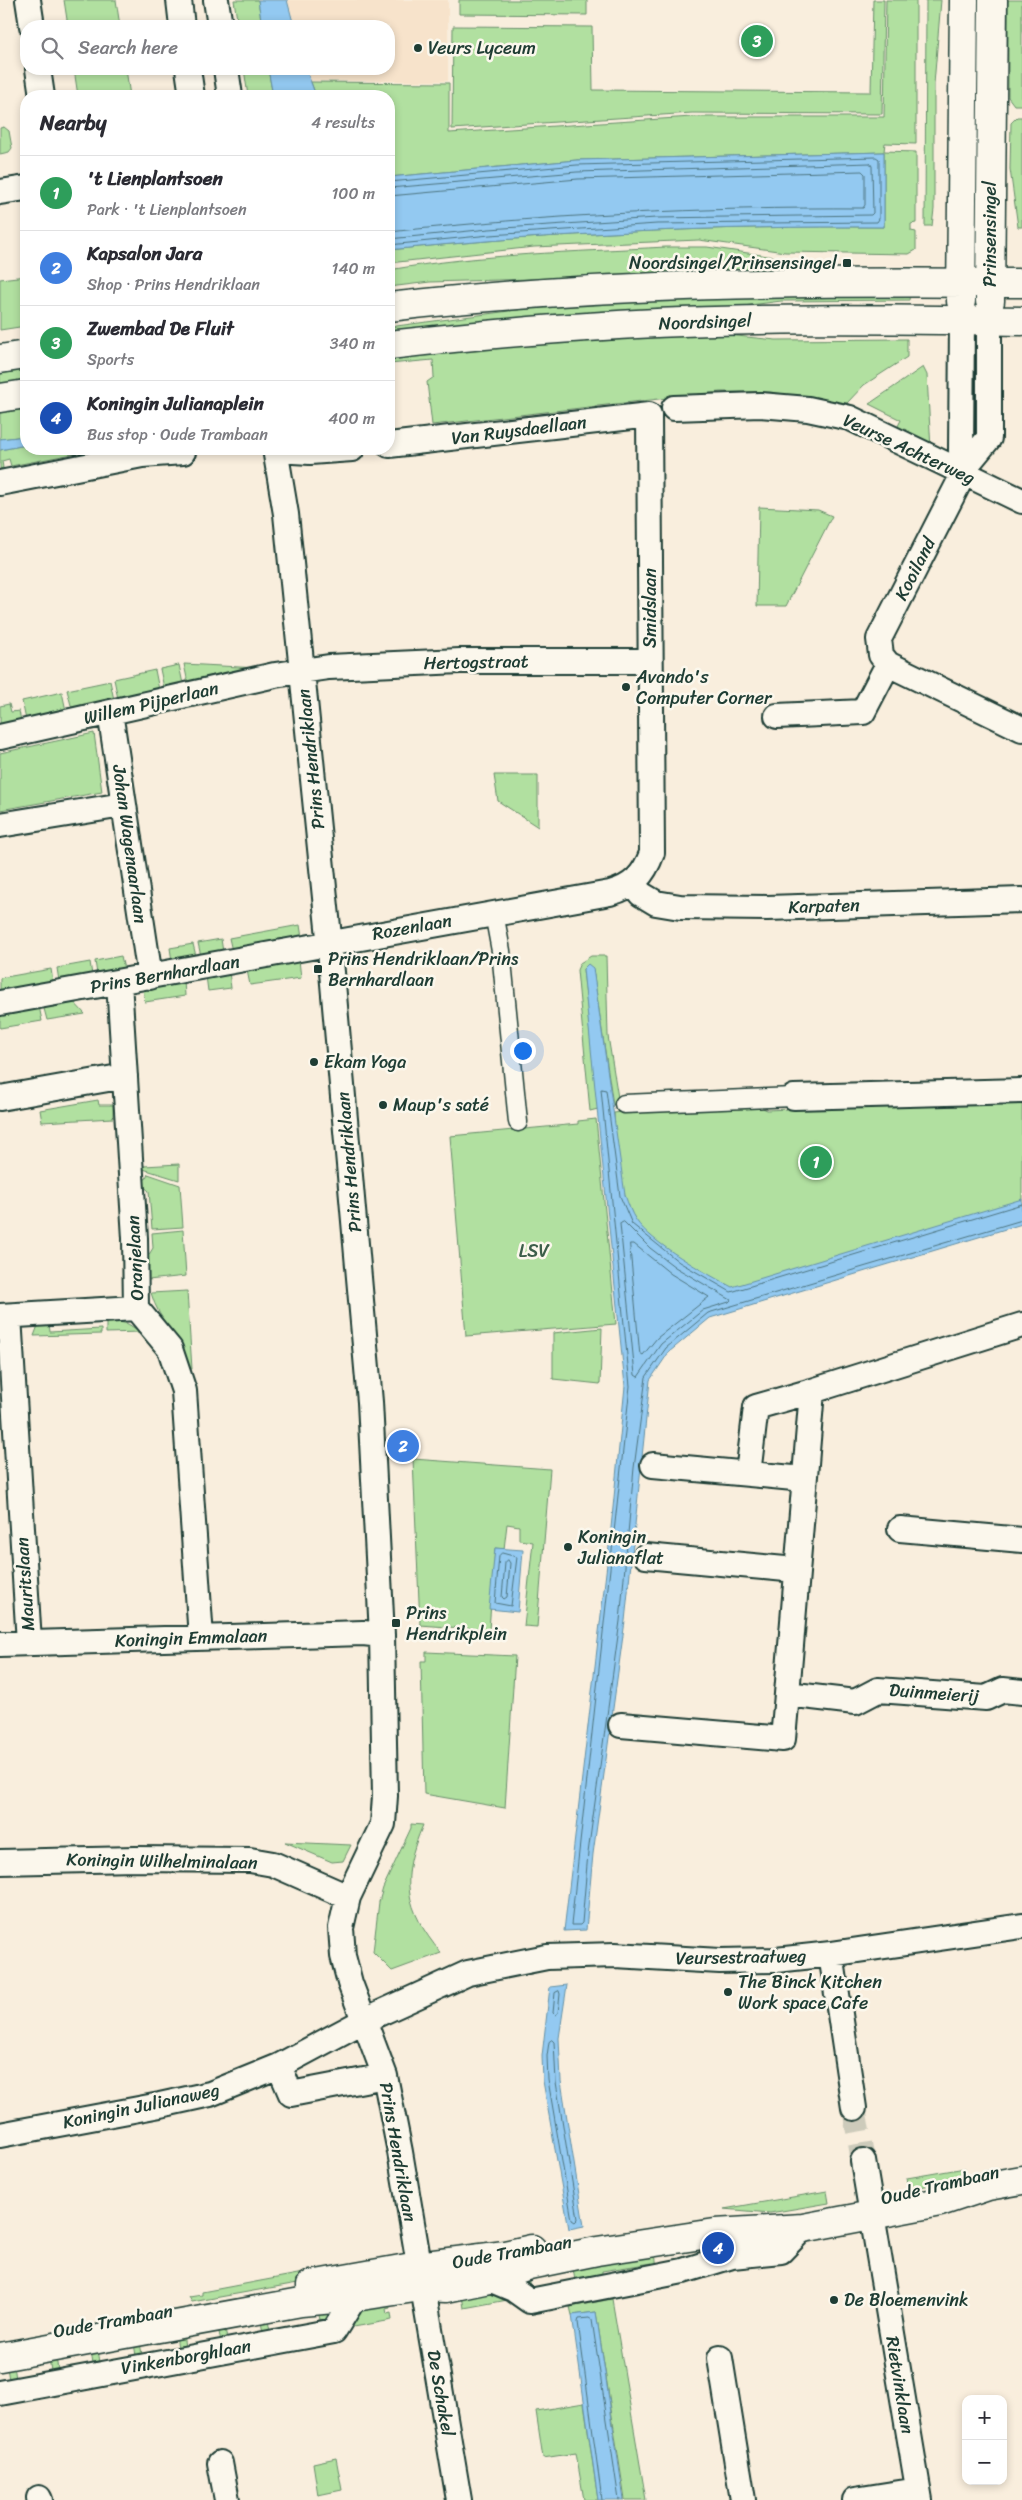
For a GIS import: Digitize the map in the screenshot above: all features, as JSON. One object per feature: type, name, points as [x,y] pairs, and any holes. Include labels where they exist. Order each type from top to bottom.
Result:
[{"type":"street","points":[[28,0],[31,20]]},
{"type":"street","points":[[179,0],[181,20]]},
{"type":"street","points":[[216,0],[219,20]]},
{"type":"street","name":"Prinsensingel","points":[[964,0],[961,451],[966,467]]},
{"type":"street","name":"Prinsensingel","points":[[966,467],[989,438],[993,0]]},
{"type":"street","points":[[39,75],[41,90]]},
{"type":"street","points":[[189,75],[191,90]]},
{"type":"street","points":[[227,75],[229,90]]},
{"type":"street","points":[[0,192],[20,189]]},
{"type":"street","name":"Noordsingel","points":[[395,306],[552,292],[759,284],[1022,283]]},
{"type":"street","name":"Noordsingel","points":[[395,344],[483,334],[603,326],[725,321],[1022,321]]},
{"type":"street","points":[[0,359],[20,357]]},
{"type":"street","points":[[0,398],[20,395]]},
{"type":"street","name":"Veurse Achterweg","points":[[674,408],[760,405],[816,411],[850,418],[966,467],[1022,501]]},
{"type":"street","name":"Van Ruysdaellaan","points":[[395,444],[649,415]]},
{"type":"street","name":"Smidslaan","points":[[633,884],[642,874],[652,853],[649,415]]},
{"type":"street","points":[[0,484],[128,455]]},
{"type":"street","name":"Prins Hendriklaan","points":[[277,455],[286,514],[330,944],[370,1402],[382,1635],[385,1786],[383,1824],[348,1897],[341,1928],[343,1956],[350,1983],[385,2076],[420,2276]]},
{"type":"street","name":"Kooiland","points":[[888,664],[881,655],[879,639],[966,467]]},
{"type":"street","name":"Hertogstraat","points":[[303,671],[329,667],[460,661],[650,661]]},
{"type":"street","points":[[777,716],[863,712],[888,664],[1022,729]]},
{"type":"street","name":"Willem Pijperlaan","points":[[0,737],[303,671]]},
{"type":"street","name":"Johan Wagenaarlaan","points":[[110,712],[150,976]]},
{"type":"street","points":[[0,825],[124,804]]},
{"type":"street","name":"Karpaten","points":[[633,884],[641,894],[656,902],[680,907],[767,908],[1022,900]]},
{"type":"street","name":"Rozenlaan","points":[[330,944],[358,936],[610,893],[633,884]]},
{"type":"street","points":[[494,913],[501,951],[518,1122]]},
{"type":"street","name":"Prins Bernhardlaan","points":[[0,1002],[330,944]]},
{"type":"street","name":"Oranjelaan","points":[[119,982],[135,1238],[136,1308],[170,1349],[184,1392],[201,1638]]},
{"type":"street","points":[[0,1098],[125,1076]]},
{"type":"street","points":[[624,1104],[794,1096],[1022,1091]]},
{"type":"street","points":[[4,1316],[136,1308]]},
{"type":"street","name":"Mauritslaan","points":[[4,1316],[29,1643]]},
{"type":"street","points":[[748,1474],[756,1406],[812,1391],[1022,1325]]},
{"type":"street","points":[[621,1725],[783,1738],[812,1391]]},
{"type":"street","points":[[653,1465],[804,1479]]},
{"type":"street","points":[[900,1529],[1022,1540]]},
{"type":"street","points":[[646,1556],[796,1570]]},
{"type":"street","name":"Koningin Emmalaan","points":[[0,1644],[364,1633],[382,1635]]},
{"type":"street","name":"Duinmeierij","points":[[787,1694],[855,1702],[878,1690],[986,1698],[1003,1690],[1022,1692]]},
{"type":"street","name":"Koningin Wilhelminalaan","points":[[0,1862],[135,1859],[250,1860],[273,1864],[348,1897]]},
{"type":"street","name":"Veursestraatweg","points":[[365,2020],[468,1973],[547,1957],[615,1955],[720,1961],[776,1960],[831,1954],[1022,1926]]},
{"type":"street","points":[[831,1954],[854,2108]]},
{"type":"street","name":"Koningin Julianaweg","points":[[0,2135],[160,2106],[210,2094],[279,2066],[365,2020]]},
{"type":"street","points":[[279,2066],[291,2094],[385,2076]]},
{"type":"street","name":"Rietvinklaan","points":[[863,2161],[919,2495]]},
{"type":"street","name":"Oude Trambaan","points":[[0,2357],[301,2302],[355,2297],[420,2276],[505,2255],[722,2215],[766,2218],[872,2219],[930,2190],[983,2173],[1022,2166]]},
{"type":"street","name":"Oude Trambaan","points":[[0,2342],[420,2276],[446,2288],[489,2279],[529,2265],[597,2251],[715,2234],[803,2228],[872,2219],[940,2202],[988,2186],[1022,2180]]},
{"type":"street","name":"Oude Trambaan","points":[[489,2279],[513,2289],[530,2300],[683,2272],[732,2256],[781,2251],[803,2228]]},
{"type":"street","name":"De Schakel","points":[[420,2276],[459,2500]]},
{"type":"street","name":"Vinkenborghlaan","points":[[0,2393],[334,2330],[355,2297]]},
{"type":"street","points":[[720,2358],[743,2500]]},
{"type":"street","points":[[220,2463],[227,2500]]},
{"type":"street","points":[[856,2500],[919,2495]]},
{"type":"shaded area","name":"Veurs Lyceum","points":[[287,0],[448,0],[448,81],[311,81],[308,75],[395,75],[395,20],[292,20]]},
{"type":"green space","points":[[64,0],[116,0],[119,20],[67,20]]},
{"type":"green space","points":[[234,0],[258,0],[261,20],[237,20]]},
{"type":"green space","points":[[459,0],[587,0],[587,15],[459,14]]},
{"type":"green space","points":[[873,0],[884,0],[882,114],[692,113],[452,129],[453,26],[592,27],[593,90],[871,92]]},
{"type":"green space","points":[[886,0],[916,0],[916,144],[885,143],[884,151],[916,152],[916,223],[911,224],[911,231],[916,232],[916,250],[909,254],[785,252],[699,240],[534,247],[395,262],[395,249],[512,239],[698,229],[884,227],[884,152],[577,160],[395,176],[395,90],[314,90],[311,82],[449,83],[449,133],[692,117],[884,117]]},
{"type":"green space","points":[[926,0],[941,0],[934,84],[934,209],[932,226],[925,226]]},
{"type":"green space","points":[[1008,0],[1022,0],[1022,105],[1014,105],[1008,97]]},
{"type":"green space","points":[[75,75],[127,75],[129,90],[77,90]]},
{"type":"green space","points":[[245,75],[269,75],[272,90],[247,90]]},
{"type":"green space","points":[[1017,117],[1022,117],[1022,227],[1018,227],[1010,169],[1011,123]]},
{"type":"green space","points":[[4,127],[9,131],[12,148],[9,152],[0,154],[0,128]]},
{"type":"green space","points":[[666,247],[707,247],[802,261],[802,271],[430,282],[395,286],[395,269],[458,260],[527,254]]},
{"type":"green space","points":[[20,277],[20,327],[0,330],[0,279]]},
{"type":"green space","points":[[910,293],[909,300],[781,301],[698,312],[395,335],[395,326],[577,302]]},
{"type":"green space","points":[[717,334],[776,340],[907,339],[907,357],[864,385],[847,403],[770,392],[720,392],[432,425],[427,382],[434,377],[433,360],[395,363],[395,355],[640,335]]},
{"type":"green space","points":[[923,367],[927,375],[931,450],[894,434],[901,420],[869,404]]},
{"type":"green space","points":[[20,369],[20,380],[0,385],[0,372]]},
{"type":"green space","points":[[0,410],[20,410],[20,437],[0,439]]},
{"type":"green space","points":[[20,446],[20,455],[67,455],[11,466],[9,459],[2,461],[3,468],[0,469],[0,450]]},
{"type":"green space","points":[[759,507],[818,510],[832,516],[786,606],[757,606]]},
{"type":"green space","points":[[184,664],[258,668],[188,683]]},
{"type":"green space","points":[[179,665],[183,684],[164,688],[160,669]]},
{"type":"green space","points":[[155,670],[159,690],[118,699],[114,679]]},
{"type":"green space","points":[[110,681],[114,700],[72,709],[67,690]]},
{"type":"green space","points":[[62,692],[66,711],[26,720],[22,701]]},
{"type":"green space","points":[[9,704],[11,712],[19,711],[21,721],[0,726],[0,706]]},
{"type":"green space","points":[[94,733],[102,792],[0,810],[0,753]]},
{"type":"green space","points":[[494,775],[538,775],[538,827],[498,801]]},
{"type":"green space","points":[[300,925],[302,938],[232,951],[229,938]]},
{"type":"green space","points":[[221,939],[223,952],[201,956],[198,943]]},
{"type":"green space","points":[[193,944],[196,956],[172,961],[170,948]]},
{"type":"green space","points":[[121,956],[124,969],[97,974],[95,961]]},
{"type":"green space","points":[[591,956],[606,956],[608,1036],[619,1104],[613,1105],[593,969],[583,969],[598,1109],[590,1111],[577,970],[580,963]]},
{"type":"green space","points":[[299,960],[301,978],[250,985],[247,970]]},
{"type":"green space","points":[[90,962],[92,975],[59,981],[57,968]]},
{"type":"green space","points":[[51,969],[53,982],[0,991],[0,978]]},
{"type":"green space","points":[[229,972],[231,988],[208,991],[206,976]]},
{"type":"green space","points":[[184,980],[185,996],[145,1002],[143,988]]},
{"type":"green space","points":[[72,1000],[85,1014],[47,1020],[43,1005]]},
{"type":"green space","points":[[39,1006],[42,1021],[0,1028],[0,1013]]},
{"type":"green space","points":[[1022,1098],[1022,1208],[705,1297],[621,1298],[614,1113],[717,1104],[756,1106],[767,1110]]},
{"type":"green space","points":[[98,1100],[99,1105],[113,1105],[113,1118],[42,1122],[40,1110]]},
{"type":"green space","name":"LSV","points":[[596,1119],[616,1324],[466,1336],[450,1136],[578,1124],[578,1121]]},
{"type":"green space","points":[[179,1164],[179,1180],[143,1169],[144,1166]]},
{"type":"green space","points":[[148,1174],[180,1185],[183,1227],[152,1229],[149,1191],[140,1183],[140,1177],[146,1179]]},
{"type":"green space","points":[[183,1230],[186,1276],[148,1280],[147,1258],[153,1248],[152,1233]]},
{"type":"green space","points":[[187,1291],[192,1369],[190,1369],[187,1359],[159,1313],[151,1293]]},
{"type":"green space","points":[[106,1319],[128,1324],[141,1332],[106,1333]]},
{"type":"green space","points":[[39,1323],[49,1323],[50,1332],[101,1329],[101,1334],[34,1336]]},
{"type":"green space","points":[[602,1328],[600,1384],[553,1379],[553,1333]]},
{"type":"green space","points":[[413,1459],[550,1469],[537,1627],[524,1626],[533,1542],[519,1540],[519,1526],[507,1524],[504,1549],[495,1548],[489,1630],[420,1625]]},
{"type":"green space","points":[[426,1652],[515,1656],[505,1808],[424,1794],[421,1661],[426,1661]]},
{"type":"green space","points":[[411,1824],[423,1825],[411,1861],[409,1877],[413,1907],[419,1921],[441,1953],[392,1971],[373,1952],[379,1902],[383,1888],[411,1828]]},
{"type":"green space","points":[[285,1842],[351,1845],[343,1861],[332,1862]]},
{"type":"green space","points":[[965,2168],[966,2172],[941,2183],[909,2189],[907,2178]]},
{"type":"green space","points":[[827,2191],[829,2203],[770,2213],[724,2209]]},
{"type":"green space","points":[[655,2253],[657,2268],[654,2269],[652,2263],[602,2271],[602,2276],[575,2281],[573,2268],[528,2276],[530,2289],[508,2279]]},
{"type":"green space","points":[[335,2267],[381,2268],[192,2302],[189,2297],[202,2295],[202,2292]]},
{"type":"green space","points":[[487,2285],[513,2299],[464,2308],[461,2290]]},
{"type":"green space","points":[[612,2299],[646,2500],[625,2500],[596,2312],[572,2315],[570,2307]]},
{"type":"green space","points":[[389,2302],[390,2308],[386,2309],[387,2314],[391,2313],[392,2320],[354,2327],[346,2319],[352,2311]]},
{"type":"green space","points":[[302,2307],[336,2307],[337,2310],[326,2323],[321,2324],[318,2311],[268,2320],[270,2332],[263,2334],[261,2321],[225,2327],[227,2340],[221,2341],[218,2328],[183,2334],[185,2347],[178,2348],[176,2335],[140,2342],[142,2355],[136,2356],[134,2343],[98,2350],[100,2362],[93,2363],[91,2351],[56,2357],[58,2370],[51,2371],[49,2358],[14,2365],[16,2379],[9,2380],[7,2367],[0,2368],[0,2362]]},
{"type":"green space","points":[[584,2403],[598,2500],[584,2500],[576,2453],[543,2458],[536,2411]]},
{"type":"green space","points":[[336,2458],[342,2490],[318,2495],[313,2463]]},
{"type":"water","points":[[258,0],[287,0],[292,20],[261,20]]},
{"type":"water","points":[[269,75],[308,75],[314,90],[272,90]]},
{"type":"water","points":[[884,152],[884,227],[698,229],[513,239],[395,249],[395,176],[577,160]]},
{"type":"water","points":[[20,437],[20,446],[0,450],[0,439]]},
{"type":"water","points":[[588,964],[593,968],[625,1195],[636,1220],[643,1229],[666,1248],[695,1266],[732,1287],[1022,1199],[1022,1224],[710,1318],[669,1352],[650,1380],[625,1621],[593,1854],[586,1930],[564,1931],[610,1538],[625,1386],[583,969]]},
{"type":"water","points":[[495,1548],[523,1550],[518,1612],[489,1609]]},
{"type":"water","points":[[567,1985],[559,2038],[561,2081],[584,2226],[569,2229],[543,2081],[542,2056],[550,1987]]},
{"type":"water","points":[[596,2312],[624,2500],[598,2500],[572,2315]]},
{"type":"tunnel","points":[[854,2108],[863,2161]]},
{"type":"place","name":"Zwembad De Fluit","points":[[757,41]]},
{"type":"place","name":"Veurs Lyceum","points":[[418,48]]},
{"type":"place","name":"Noordsingel/Prinsensingel","points":[[847,263]]},
{"type":"place","name":"Avando's Computer Corner","points":[[626,687]]},
{"type":"place","name":"Prins Hendriklaan/Prins Bernhardlaan","points":[[318,969]]},
{"type":"place","name":"Ekam Yoga","points":[[314,1062]]},
{"type":"place","name":"Maup's saté","points":[[383,1105]]},
{"type":"place","name":"'t Lienplantsoen","points":[[816,1162]]},
{"type":"place","name":"Kapsalon Jara","points":[[403,1446]]},
{"type":"place","name":"Koningin Julianaflat","points":[[568,1547]]},
{"type":"place","name":"Prins Hendrikplein","points":[[396,1623]]},
{"type":"place","name":"The Binck Kitchen Work space Cafe","points":[[728,1992]]},
{"type":"place","name":"Koningin Julianaplein","points":[[718,2248]]},
{"type":"place","name":"De Bloemenvink","points":[[834,2300]]}]
